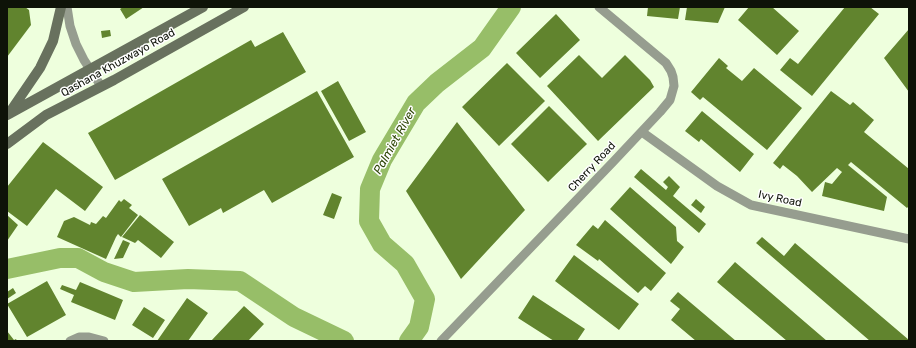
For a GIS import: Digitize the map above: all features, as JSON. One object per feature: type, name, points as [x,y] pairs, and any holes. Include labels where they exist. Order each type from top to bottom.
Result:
[{"type":"main road","points":[[8,115],[40,68],[52,41],[60,7]]},
{"type":"main road","name":"Qashana Khuzwayo Road","points":[[8,115],[203,7]]},
{"type":"main road","name":"Qashana Khuzwayo Road","points":[[7,144],[46,115],[244,7]]},
{"type":"street","points":[[67,7],[70,26],[76,44],[101,86]]},
{"type":"street","name":"Cherry Road","points":[[442,341],[642,132],[670,100],[674,86],[671,71],[666,63],[599,7]]},
{"type":"street","name":"Ivy Road","points":[[642,132],[717,186],[751,205],[909,239]]},
{"type":"street","points":[[70,341],[79,337],[89,336],[104,341]]},
{"type":"building","points":[[7,7],[25,7],[29,10],[31,25],[7,57]]},
{"type":"building","points":[[123,7],[144,7],[126,19],[120,9]]},
{"type":"building","points":[[648,7],[680,7],[678,19],[647,16]]},
{"type":"building","points":[[687,7],[725,7],[718,23],[685,20]]},
{"type":"building","points":[[749,7],[772,7],[799,31],[777,55],[738,20]]},
{"type":"building","points":[[845,7],[870,7],[879,14],[812,96],[780,70],[790,58],[798,64]]},
{"type":"building","points":[[556,14],[580,40],[540,78],[516,53]]},
{"type":"building","points":[[909,29],[909,92],[884,58]]},
{"type":"building","points":[[110,30],[111,36],[102,38],[101,31]]},
{"type":"building","points":[[283,32],[306,72],[115,180],[88,133],[251,40],[255,47]]},
{"type":"building","points":[[579,55],[602,78],[625,55],[650,80],[654,87],[598,141],[547,86]]},
{"type":"building","points":[[719,58],[728,66],[726,68],[742,81],[754,68],[802,108],[767,150],[703,97],[700,100],[691,92]]},
{"type":"building","points":[[507,63],[545,101],[499,146],[462,107]]},
{"type":"building","points":[[338,81],[366,132],[349,141],[321,91]]},
{"type":"building","points":[[317,91],[354,157],[272,203],[264,190],[223,213],[221,208],[189,226],[162,179]]},
{"type":"building","points":[[831,91],[850,105],[853,102],[874,120],[864,132],[909,169],[909,206],[907,208],[851,162],[848,165],[887,197],[884,211],[822,196],[825,182],[832,184],[842,172],[837,168],[812,192],[797,176],[783,165],[780,169],[773,163]]},
{"type":"building","points":[[549,106],[587,144],[548,182],[511,144]]},
{"type":"building","points":[[702,111],[754,154],[740,172],[701,139],[699,142],[685,131]]},
{"type":"building","points":[[457,122],[525,210],[461,279],[406,191]]},
{"type":"building","points":[[43,142],[103,187],[85,211],[56,189],[27,226],[7,211],[7,187]]},
{"type":"building","points":[[641,169],[666,190],[668,187],[663,182],[669,176],[680,187],[673,196],[706,224],[699,233],[634,177]]},
{"type":"building","points":[[630,187],[676,227],[677,241],[684,247],[671,264],[610,209]]},
{"type":"building","points":[[332,193],[342,197],[334,219],[323,215]]},
{"type":"building","points":[[124,199],[132,205],[129,208],[138,215],[121,237],[118,234],[106,259],[57,237],[64,221],[74,217],[90,225],[91,222],[96,224],[103,216],[106,218],[119,200],[121,202]]},
{"type":"building","points":[[696,199],[705,207],[701,213],[691,205]]},
{"type":"building","points":[[7,215],[18,225],[7,241]]},
{"type":"building","points":[[140,215],[174,242],[161,258],[138,240],[135,243],[122,237]]},
{"type":"building","points":[[605,220],[666,273],[651,291],[645,286],[638,293],[599,259],[598,261],[576,245],[593,225],[598,229]]},
{"type":"building","points":[[762,237],[784,256],[795,243],[909,341],[870,341],[756,243]]},
{"type":"building","points":[[123,240],[130,243],[123,258],[114,259]]},
{"type":"building","points":[[574,255],[639,304],[619,330],[555,281]]},
{"type":"building","points":[[735,262],[827,341],[787,341],[717,282]]},
{"type":"building","points":[[47,281],[66,315],[27,337],[7,304]]},
{"type":"building","points":[[80,282],[123,300],[115,320],[71,302],[74,295],[60,289],[62,285],[76,290]]},
{"type":"building","points":[[13,288],[16,293],[7,299],[7,292]]},
{"type":"building","points":[[678,292],[736,341],[696,341],[671,320],[680,309],[670,301]]},
{"type":"building","points":[[533,295],[585,329],[577,341],[554,341],[518,318]]},
{"type":"building","points":[[187,298],[208,313],[188,341],[157,341]]},
{"type":"building","points":[[244,306],[264,324],[248,341],[211,341]]},
{"type":"building","points":[[144,307],[165,320],[153,338],[132,325]]},
{"type":"building","points":[[7,331],[14,340],[16,339],[17,341],[7,341]]},
{"type":"waterway","name":"Palmiet River","points":[[409,341],[419,327],[425,299],[405,264],[382,244],[369,221],[370,189],[382,160],[416,103],[437,83],[482,48],[511,7]]},
{"type":"waterway","name":"Palmiet River","points":[[7,269],[60,258],[78,258],[104,272],[134,282],[188,279],[240,281],[294,317],[344,341]]}]
